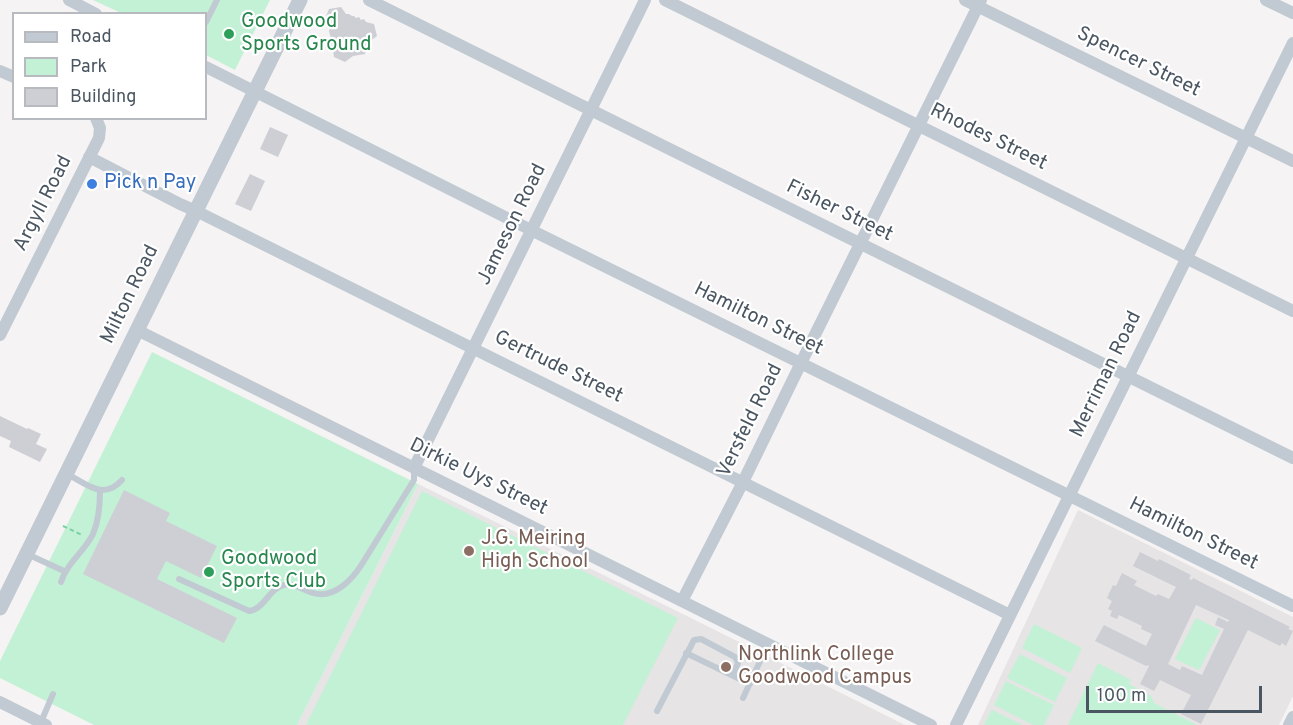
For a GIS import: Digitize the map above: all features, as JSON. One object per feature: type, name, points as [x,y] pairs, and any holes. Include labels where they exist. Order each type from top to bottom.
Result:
[{"type":"street","points":[[69,0],[92,12]]},
{"type":"street","name":"Milton Road","points":[[0,608],[300,0]]},
{"type":"street","name":"Fisher Street","points":[[369,0],[1293,458]]},
{"type":"street","name":"Jameson Road","points":[[414,468],[645,0]]},
{"type":"street","name":"Rhodes Street","points":[[665,0],[1293,311]]},
{"type":"street","name":"Spencer Street","points":[[965,0],[980,3],[1293,161]]},
{"type":"street","points":[[1266,0],[1293,13]]},
{"type":"street","name":"Versfeld Road","points":[[682,602],[980,3]]},
{"type":"street","name":"Merriman Road","points":[[956,725],[1293,43]]},
{"type":"street","name":"Hamilton Street","points":[[207,68],[1293,606]]},
{"type":"street","name":"Argyll Road","points":[[0,335],[99,138],[100,128],[97,120]]},
{"type":"street","name":"Gertrude Street","points":[[89,157],[1010,615]]},
{"type":"street","name":"Dirkie Uys Street","points":[[137,330],[931,725]]},
{"type":"street","points":[[0,702],[43,724]]},
{"type":"street","points":[[1289,725],[1293,717]]},
{"type":"lane","points":[[207,20],[217,0]]},
{"type":"lane","points":[[179,579],[249,611],[255,610],[276,588],[283,585],[288,584],[315,594],[337,590],[351,579],[362,564],[414,480],[414,468]]},
{"type":"lane","points":[[66,473],[100,491],[109,490],[122,480]]},
{"type":"lane","points":[[61,582],[64,571],[90,538],[98,519],[100,491]]},
{"type":"lane","points":[[27,554],[64,571]]},
{"type":"lane","points":[[657,711],[692,642],[697,639],[735,657],[738,663],[733,675]]},
{"type":"lane","points":[[743,698],[768,644]]},
{"type":"lane","points":[[686,653],[750,684]]},
{"type":"lane","points":[[43,724],[53,694]]},
{"type":"path","points":[[63,526],[90,538]]},
{"type":"shaded area","name":"J.G. Meiring High School","points":[[418,484],[689,617],[905,725],[297,725]]},
{"type":"shaded area","points":[[1078,510],[1293,617],[1293,696],[1279,725],[978,725]]},
{"type":"green space","name":"Goodwood Sports Ground","points":[[93,0],[270,0],[235,70],[207,56],[207,12],[119,12]]},
{"type":"green space","name":"Goodwood Sports Club","points":[[152,352],[418,484],[297,725],[94,725],[0,678],[0,661]]},
{"type":"green space","name":"J.G. Meiring High School","points":[[422,491],[678,618],[623,725],[306,725]]},
{"type":"green space","points":[[1196,618],[1220,630],[1199,670],[1175,659]]},
{"type":"green space","points":[[1034,624],[1082,648],[1070,673],[1022,648]]},
{"type":"green space","points":[[1020,654],[1067,678],[1055,702],[1007,678]]},
{"type":"green space","points":[[1098,663],[1131,680],[1129,684],[1151,696],[1154,703],[1197,725],[1068,725]]},
{"type":"green space","points":[[1006,681],[1054,705],[1044,725],[1033,725],[994,705]]},
{"type":"green space","points":[[992,710],[1023,725],[984,725]]},
{"type":"building","points":[[341,7],[346,14],[374,24],[377,36],[369,42],[365,54],[353,56],[345,62],[334,57],[330,42],[330,28],[324,21],[329,9]]},
{"type":"building","points":[[270,127],[288,135],[278,157],[260,149]]},
{"type":"building","points":[[250,174],[265,181],[251,211],[235,204]]},
{"type":"building","points":[[0,416],[41,434],[36,444],[47,449],[40,462],[9,447],[11,441],[0,436]]},
{"type":"building","points":[[124,490],[170,513],[166,521],[217,546],[201,578],[166,561],[157,579],[237,618],[224,643],[83,574]]},
{"type":"building","points":[[1140,552],[1158,561],[1159,559],[1191,575],[1189,579],[1193,578],[1290,627],[1288,629],[1293,631],[1286,646],[1282,643],[1280,646],[1248,630],[1201,724],[1181,714],[1191,695],[1160,680],[1154,691],[1140,684],[1149,666],[1095,641],[1104,625],[1146,646],[1152,634],[1141,629],[1142,626],[1119,615],[1117,619],[1110,616],[1112,611],[1108,609],[1112,601],[1107,598],[1122,573],[1137,581],[1134,585],[1156,596],[1158,594],[1169,599],[1176,587],[1133,566]],"holes":[[[1196,605],[1229,620],[1228,622],[1218,617],[1215,625],[1224,629],[1202,675],[1182,666],[1180,670],[1168,664]]]},
{"type":"place","name":"Goodwood Sports Ground","points":[[229,34]]},
{"type":"place","name":"Pick n Pay","points":[[92,184]]},
{"type":"place","name":"J.G. Meiring High School","points":[[469,551]]},
{"type":"place","name":"Goodwood Sports Club","points":[[209,572]]},
{"type":"place","name":"Northlink College Goodwood Campus","points":[[726,667]]}]
